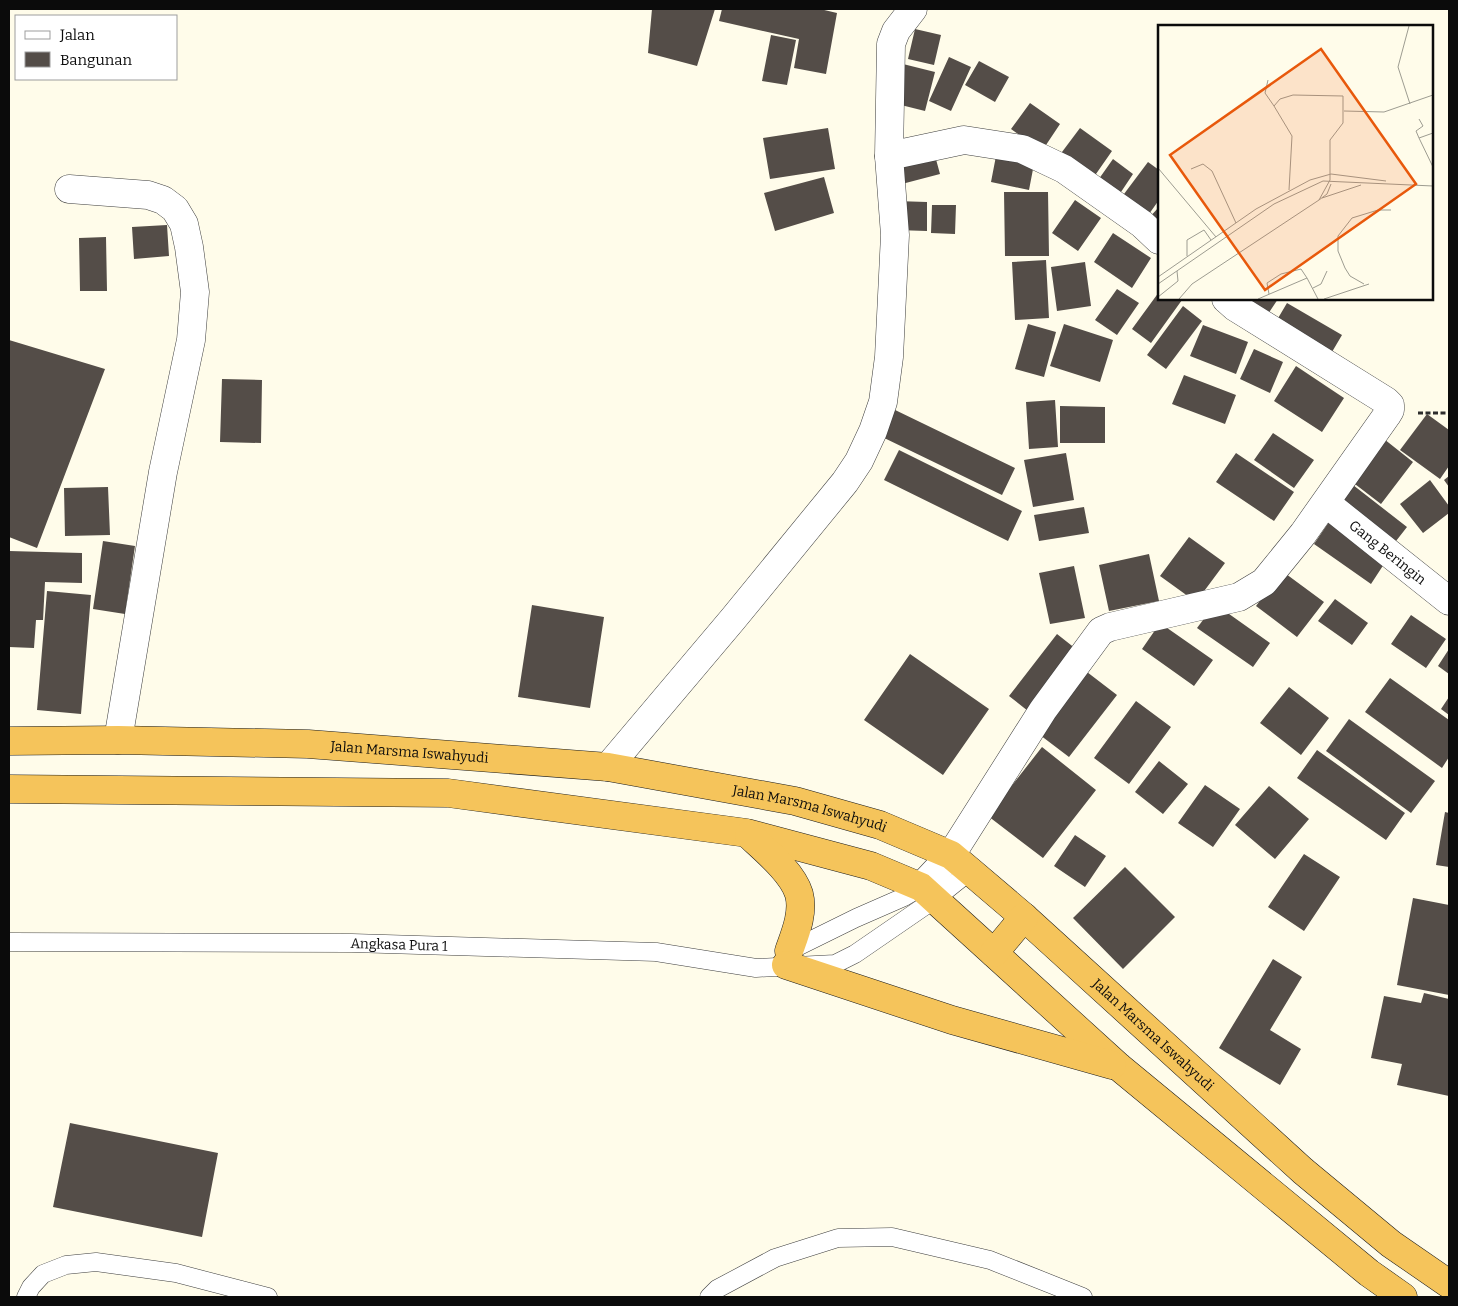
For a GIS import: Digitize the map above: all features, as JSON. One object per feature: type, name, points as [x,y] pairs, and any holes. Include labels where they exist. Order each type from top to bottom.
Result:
[{"type":"highway","name":"Jalan Marsma Iswahyudi","points":[[9,741],[118,740],[308,744],[608,767],[795,801],[880,825],[960,863],[1024,918],[1303,1171],[1391,1244],[1449,1284]]},
{"type":"highway","points":[[9,789],[448,793],[747,833],[871,866],[928,893],[1119,1067],[1369,1273],[1403,1297]]},
{"type":"highway","points":[[747,833],[779,864],[799,894],[797,929],[788,958],[952,1020],[1119,1067]]},
{"type":"highway","points":[[994,954],[1024,918]]},
{"type":"street","points":[[608,767],[845,482],[859,461],[870,439],[883,402],[889,357],[895,235],[889,156],[891,44],[896,31],[913,9]]},
{"type":"street","points":[[889,156],[964,140],[1022,149],[1064,170],[1142,224],[1158,239]]},
{"type":"street","points":[[69,189],[148,196],[163,200],[175,209],[184,224],[190,247],[195,292],[191,340],[163,472],[118,740]]},
{"type":"street","points":[[928,893],[960,863],[1043,710],[1102,631],[1110,627],[1238,597],[1264,582],[1326,503],[1390,410],[1390,405],[1235,307],[1227,300]]},
{"type":"street","name":"Gang Beringin","points":[[1326,503],[1449,601]]},
{"type":"lane","name":"Angkasa Pura 1","points":[[9,942],[352,943],[656,952],[756,968],[788,958],[836,964],[855,954],[928,893]]},
{"type":"lane","points":[[788,958],[856,918],[904,897],[928,893]]},
{"type":"lane","points":[[709,1297],[717,1289],[774,1258],[838,1238],[892,1237],[990,1260],[1083,1297]]},
{"type":"lane","points":[[26,1297],[31,1287],[43,1274],[66,1265],[96,1262],[176,1273],[268,1297]]},
{"type":"building","points":[[652,9],[715,9],[697,66],[648,53]]},
{"type":"building","points":[[722,9],[820,9],[837,13],[826,74],[794,68],[799,39],[719,21]]},
{"type":"building","points":[[915,29],[941,35],[934,65],[908,59]]},
{"type":"building","points":[[771,35],[796,40],[787,85],[762,81]]},
{"type":"building","points":[[949,57],[971,67],[951,111],[929,101]]},
{"type":"building","points":[[979,61],[1009,77],[995,102],[965,85]]},
{"type":"building","points":[[903,64],[935,72],[925,111],[893,103]]},
{"type":"building","points":[[1030,103],[1060,124],[1042,151],[1011,129]]},
{"type":"building","points":[[828,128],[835,169],[770,179],[763,138]]},
{"type":"building","points":[[1080,128],[1112,151],[1089,184],[1056,160]]},
{"type":"building","points":[[934,152],[940,174],[898,185],[892,163]]},
{"type":"building","points":[[996,156],[1034,164],[1029,190],[991,182]]},
{"type":"building","points":[[1113,159],[1133,174],[1117,198],[1096,183]]},
{"type":"building","points":[[1148,162],[1158,169],[1158,201],[1144,221],[1118,202]]},
{"type":"building","points":[[824,177],[834,213],[775,231],[764,193]]},
{"type":"building","points":[[1004,192],[1048,192],[1049,256],[1005,256]]},
{"type":"building","points":[[1075,200],[1101,218],[1078,251],[1052,233]]},
{"type":"building","points":[[896,201],[927,202],[927,231],[896,230]]},
{"type":"building","points":[[932,205],[956,205],[955,234],[931,233]]},
{"type":"building","points":[[1158,208],[1158,233],[1146,221]]},
{"type":"building","points":[[167,225],[169,256],[134,259],[132,227]]},
{"type":"building","points":[[1113,233],[1151,258],[1132,288],[1094,262]]},
{"type":"building","points":[[106,237],[107,291],[80,291],[79,238]]},
{"type":"building","points":[[1046,260],[1049,318],[1015,320],[1012,262]]},
{"type":"building","points":[[1085,262],[1091,306],[1057,311],[1051,267]]},
{"type":"building","points":[[1117,289],[1139,303],[1117,335],[1095,320]]},
{"type":"building","points":[[1158,293],[1158,300],[1182,300],[1151,343],[1132,329]]},
{"type":"building","points":[[1234,300],[1277,300],[1264,320]]},
{"type":"building","points":[[1287,303],[1342,335],[1329,357],[1274,325]]},
{"type":"building","points":[[1183,306],[1202,321],[1166,369],[1147,355]]},
{"type":"building","points":[[1028,324],[1056,332],[1044,377],[1015,369]]},
{"type":"building","points":[[1064,324],[1113,340],[1100,382],[1050,366]]},
{"type":"building","points":[[1203,325],[1248,342],[1236,374],[1190,356]]},
{"type":"building","points":[[9,340],[105,369],[37,548],[9,537]]},
{"type":"building","points":[[1254,349],[1283,362],[1270,393],[1240,379]]},
{"type":"building","points":[[1296,366],[1344,398],[1322,432],[1274,401]]},
{"type":"building","points":[[1184,375],[1236,395],[1225,424],[1172,404]]},
{"type":"building","points":[[222,379],[262,380],[261,443],[220,442]]},
{"type":"building","points":[[1055,400],[1058,447],[1029,449],[1026,402]]},
{"type":"building","points":[[1060,406],[1105,407],[1105,443],[1060,443]]},
{"type":"building","points":[[891,408],[1015,468],[1002,495],[878,435]]},
{"type":"building","points":[[1427,414],[1449,430],[1449,466],[1440,479],[1400,450]]},
{"type":"building","points":[[1273,433],[1314,460],[1294,488],[1254,460]]},
{"type":"building","points":[[1384,439],[1413,462],[1381,504],[1351,481]]},
{"type":"building","points":[[899,450],[1022,511],[1008,541],[884,480]]},
{"type":"building","points":[[1066,453],[1074,500],[1033,507],[1024,460]]},
{"type":"building","points":[[1236,453],[1294,492],[1274,521],[1216,482]]},
{"type":"building","points":[[1449,476],[1449,487],[1444,480]]},
{"type":"building","points":[[1430,480],[1449,506],[1449,513],[1423,533],[1400,504]]},
{"type":"building","points":[[1353,485],[1407,527],[1389,550],[1335,509]]},
{"type":"building","points":[[108,487],[110,535],[65,536],[64,488]]},
{"type":"building","points":[[1084,507],[1089,533],[1039,541],[1034,515]]},
{"type":"building","points":[[1329,522],[1386,561],[1371,584],[1314,544]]},
{"type":"building","points":[[1189,537],[1225,563],[1196,602],[1160,576]]},
{"type":"building","points":[[103,541],[135,546],[125,614],[93,609]]},
{"type":"building","points":[[9,551],[82,553],[82,583],[45,582],[43,620],[36,620],[34,648],[9,647]]},
{"type":"building","points":[[1149,554],[1159,601],[1109,611],[1099,565]]},
{"type":"building","points":[[1074,566],[1085,618],[1050,624],[1039,573]]},
{"type":"building","points":[[1282,571],[1324,602],[1297,637],[1256,606]]},
{"type":"building","points":[[47,591],[91,595],[81,714],[37,710]]},
{"type":"building","points":[[1335,599],[1368,623],[1352,645],[1318,621]]},
{"type":"building","points":[[1215,604],[1270,643],[1253,667],[1197,628]]},
{"type":"building","points":[[532,605],[604,617],[590,708],[518,697]]},
{"type":"building","points":[[1411,615],[1446,639],[1426,668],[1391,644]]},
{"type":"building","points":[[1160,623],[1213,660],[1194,686],[1142,649]]},
{"type":"building","points":[[1057,634],[1076,649],[1028,711],[1009,696]]},
{"type":"building","points":[[1449,649],[1449,674],[1438,666]]},
{"type":"building","points":[[910,654],[989,709],[943,775],[864,720]]},
{"type":"building","points":[[1087,672],[1117,695],[1069,757],[1040,735]]},
{"type":"building","points":[[1390,678],[1449,720],[1449,757],[1442,768],[1365,712]]},
{"type":"building","points":[[1289,687],[1329,718],[1301,755],[1260,723]]},
{"type":"building","points":[[1449,697],[1449,715],[1441,709]]},
{"type":"building","points":[[1136,701],[1171,727],[1129,784],[1094,758]]},
{"type":"building","points":[[1349,719],[1435,781],[1411,813],[1326,751]]},
{"type":"building","points":[[1042,747],[1096,790],[1043,858],[988,816]]},
{"type":"building","points":[[1317,750],[1405,813],[1386,840],[1297,778]]},
{"type":"building","points":[[1159,761],[1188,784],[1163,814],[1135,792]]},
{"type":"building","points":[[1205,785],[1240,809],[1213,847],[1178,823]]},
{"type":"building","points":[[1269,786],[1309,819],[1275,859],[1235,825]]},
{"type":"building","points":[[1445,812],[1449,813],[1449,867],[1436,865]]},
{"type":"building","points":[[1075,835],[1106,856],[1085,887],[1054,866]]},
{"type":"building","points":[[1304,854],[1340,877],[1304,931],[1268,907]]},
{"type":"building","points":[[1125,867],[1175,917],[1123,969],[1073,918]]},
{"type":"building","points":[[1413,898],[1449,905],[1449,995],[1397,985]]},
{"type":"building","points":[[1273,959],[1302,977],[1270,1030],[1301,1049],[1280,1085],[1219,1048]]},
{"type":"building","points":[[1424,993],[1449,999],[1449,1096],[1397,1085],[1402,1064],[1371,1058],[1384,996],[1421,1003]]},
{"type":"building","points":[[70,1123],[218,1153],[202,1237],[53,1207]]}]
